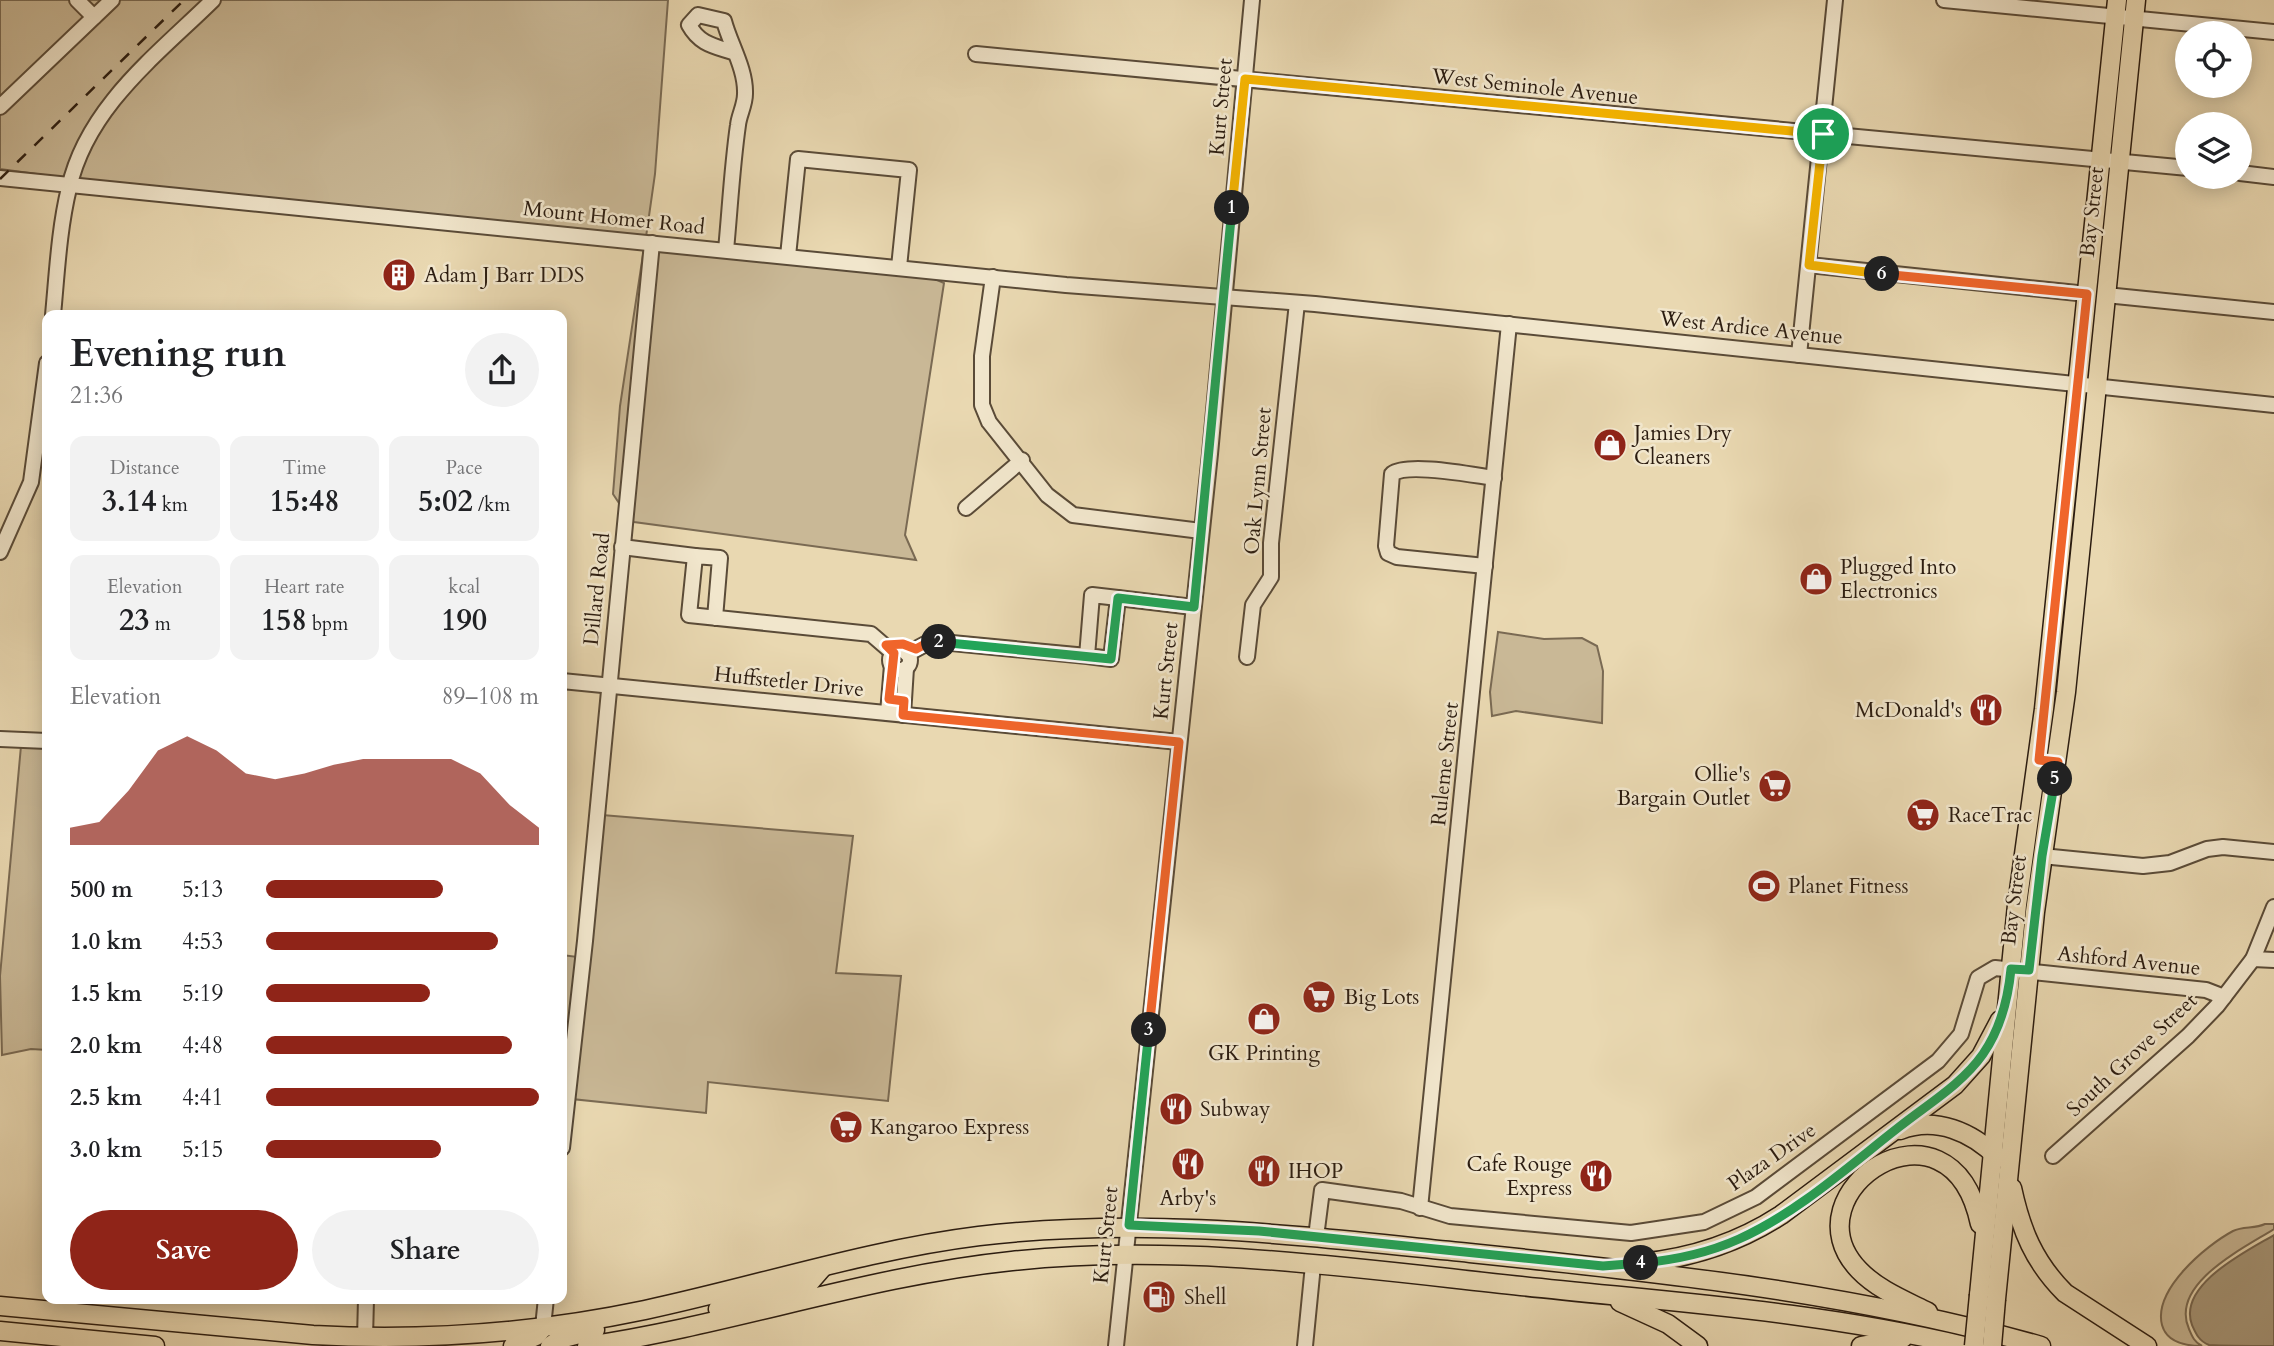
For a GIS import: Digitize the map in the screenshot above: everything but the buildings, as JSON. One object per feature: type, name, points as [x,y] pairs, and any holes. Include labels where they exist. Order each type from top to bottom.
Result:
[{"type":"main road","name":"Bay Street","points":[[1992,1346],[1983,1242],[2008,997],[2020,970],[2058,762],[2136,0]]},
{"type":"main road","name":"Bay Street","points":[[1973,1346],[1987,1297],[2008,1168],[2020,970],[2020,870],[2039,760],[2087,294],[2096,158],[2116,8]]},
{"type":"main road","points":[[1603,1266],[1682,1258],[1736,1241],[1781,1215],[1968,1072],[1989,1044],[2008,997]]},
{"type":"main road","points":[[1890,1134],[1919,1125],[1945,1127],[1971,1137],[1992,1152],[2008,1168],[2021,1226],[2041,1266],[2065,1293],[2147,1346]]},
{"type":"main road","points":[[1946,1322],[1884,1289],[1852,1261],[1841,1225],[1850,1190],[1870,1168],[1888,1159],[1914,1156],[1936,1160],[1956,1173],[1971,1193],[1983,1242]]},
{"type":"main road","points":[[0,1306],[250,1331],[365,1338],[464,1335],[543,1327],[642,1311],[824,1266],[976,1237],[1129,1225],[1198,1227],[1316,1237],[1603,1266],[1776,1288],[1946,1322],[2041,1346]]},
{"type":"main road","points":[[1250,1258],[1289,1254],[1304,1249],[1316,1237]]},
{"type":"main road","points":[[1313,1265],[1336,1252],[1395,1245]]},
{"type":"main road","points":[[587,1346],[940,1270],[1016,1260],[1126,1253],[1250,1258],[1819,1317],[1964,1346]]},
{"type":"main road","points":[[710,1320],[725,1304],[810,1282],[824,1266]]},
{"type":"main road","points":[[1600,1294],[1658,1319],[1698,1346]]},
{"type":"main road","points":[[550,1346],[560,1339],[631,1322],[642,1311]]},
{"type":"main road","points":[[0,1321],[67,1327],[82,1326],[104,1317]]},
{"type":"main road","points":[[513,1346],[536,1336],[543,1327]]},
{"type":"main road","points":[[104,1341],[113,1335],[141,1330],[216,1338],[250,1331]]},
{"type":"main road","points":[[0,1331],[155,1346]]},
{"type":"main road","points":[[1861,1346],[1921,1336]]},
{"type":"street","points":[[77,0],[94,17]]},
{"type":"street","points":[[0,107],[112,0]]},
{"type":"street","points":[[54,310],[69,186],[86,139],[105,110],[214,0]]},
{"type":"street","name":"Kurt Street","points":[[1116,1346],[1194,607],[1252,0]]},
{"type":"street","points":[[1799,355],[1835,0]]},
{"type":"street","points":[[1944,0],[2116,8],[2134,19],[2274,32]]},
{"type":"street","points":[[726,250],[738,121],[746,93],[735,53]]},
{"type":"street","name":"West Seminole Avenue","points":[[976,54],[2175,166]]},
{"type":"street","points":[[788,256],[798,159],[909,170],[899,267]]},
{"type":"street","points":[[2252,174],[2274,177]]},
{"type":"street","name":"Mount Homer Road","points":[[0,178],[993,277],[1224,296]]},
{"type":"street","name":"Dillard Road","points":[[567,1099],[652,243]]},
{"type":"street","points":[[1809,265],[2087,294]]},
{"type":"street","points":[[993,277],[982,356],[982,405],[989,422],[1055,503],[1073,515],[1201,531]]},
{"type":"street","points":[[2106,295],[2274,312]]},
{"type":"street","name":"West Ardice Avenue","points":[[1224,296],[2274,405]]},
{"type":"street","name":"Oak Lynn Street","points":[[1247,657],[1253,605],[1271,577],[1270,543],[1297,303]]},
{"type":"street","name":"Ruleme Street","points":[[1420,1208],[1509,324]]},
{"type":"street","points":[[0,552],[31,482],[42,400]]},
{"type":"street","points":[[966,508],[1022,460]]},
{"type":"street","points":[[1485,566],[1397,557],[1388,553],[1386,546],[1392,474],[1397,470],[1413,469],[1494,478]]},
{"type":"street","points":[[622,547],[720,558],[715,618]]},
{"type":"street","points":[[695,555],[690,615],[871,634],[900,656]]},
{"type":"street","points":[[2060,556],[2080,558]]},
{"type":"street","points":[[1087,656],[1093,595],[1194,607]]},
{"type":"street","points":[[900,656],[931,641],[1111,659],[1118,598]]},
{"type":"street","points":[[896,707],[900,656]]},
{"type":"street","name":"Huffstetler Drive","points":[[567,682],[896,707],[1179,742]]},
{"type":"street","points":[[0,739],[42,741]]},
{"type":"street","points":[[2039,760],[2058,762]]},
{"type":"street","points":[[2042,856],[2143,866],[2170,863],[2215,848],[2274,852]]},
{"type":"street","name":"South Grove Street","points":[[2053,1156],[2188,1036],[2224,997],[2253,958],[2274,907]]},
{"type":"street","points":[[2253,958],[2274,960]]},
{"type":"street","name":"Plaza Drive","points":[[1420,1208],[1450,1216],[1631,1233],[1682,1227],[1724,1214],[1756,1197],[1938,1061],[1961,1034],[1978,978],[1995,968],[2020,970]]},
{"type":"street","name":"Ashford Avenue","points":[[2020,970],[2206,990],[2224,997]]},
{"type":"street","points":[[1316,1237],[1322,1189],[1362,1193],[1420,1208]]},
{"type":"street","points":[[1305,1346],[1313,1265]]},
{"type":"street","points":[[365,1338],[366,1304]]},
{"type":"street","points":[[543,1327],[545,1304]]},
{"type":"shaded area","points":[[0,0],[206,0],[123,81],[66,178],[0,169]]},
{"type":"shaded area","points":[[221,0],[668,0],[655,174],[646,237],[76,179],[90,142],[129,89]]},
{"type":"shaded area","points":[[644,248],[647,248],[621,506],[613,494],[620,406]]},
{"type":"shaded area","points":[[656,249],[928,276],[944,283],[905,535],[916,560],[634,522],[630,517]]},
{"type":"shaded area","points":[[1498,632],[1544,639],[1582,638],[1597,646],[1603,671],[1602,723],[1516,711],[1492,716],[1490,692]]},
{"type":"shaded area","points":[[21,746],[42,747],[42,1050],[31,1049],[2,1055],[0,976]]},
{"type":"shaded area","points":[[602,815],[853,836],[836,973],[901,976],[888,1101],[708,1082],[706,1113],[572,1099]]},
{"type":"shaded area","points":[[567,956],[578,957],[567,1054]]},
{"type":"shaded area","points":[[2274,1224],[2274,1229],[2213,1269],[2190,1297],[2186,1313],[2189,1329],[2195,1341],[2202,1346],[2184,1344],[2168,1336],[2162,1325],[2161,1312],[2165,1298],[2184,1270],[2209,1247],[2233,1231]]},
{"type":"shaded area","points":[[2274,1235],[2274,1346],[2209,1345],[2198,1337],[2192,1325],[2190,1310],[2195,1296],[2217,1271]]},
{"type":"railway","points":[[0,179],[184,0]]},
{"type":"place","name":"Adam J Barr DDS","points":[[399,275]]},
{"type":"place","name":"Jamies Dry Cleaners","points":[[1610,445]]},
{"type":"place","name":"Plugged Into Electronics","points":[[1816,579]]},
{"type":"place","name":"McDonald's","points":[[1986,710]]},
{"type":"place","name":"Ollie's Bargain Outlet","points":[[1775,786]]},
{"type":"place","name":"RaceTrac","points":[[1923,815]]},
{"type":"place","name":"Planet Fitness","points":[[1764,886]]},
{"type":"place","name":"Big Lots","points":[[1319,997]]},
{"type":"place","name":"GK Printing","points":[[1264,1019]]},
{"type":"place","name":"Subway","points":[[1176,1109]]},
{"type":"place","name":"Kangaroo Express","points":[[846,1127]]},
{"type":"place","name":"Arby's","points":[[1188,1164]]},
{"type":"place","name":"IHOP","points":[[1264,1171]]},
{"type":"place","name":"Cafe Rouge Express","points":[[1596,1176]]},
{"type":"place","name":"Shell","points":[[1159,1297]]},
{"type":"route","points":[[1245,79],[1823,134],[1809,265],[2087,294],[2039,760],[2058,762],[2042,856],[2029,970],[2011,969],[2008,997],[2001,1019],[1982,1056],[1955,1084],[1759,1230],[1736,1241],[1682,1258],[1603,1266],[1259,1231],[1129,1225],[1179,742],[903,715],[904,701],[889,699],[891,656],[894,653],[886,645],[903,644],[916,649],[931,641],[1111,659],[1118,598],[1194,607],[1245,79]]}]
